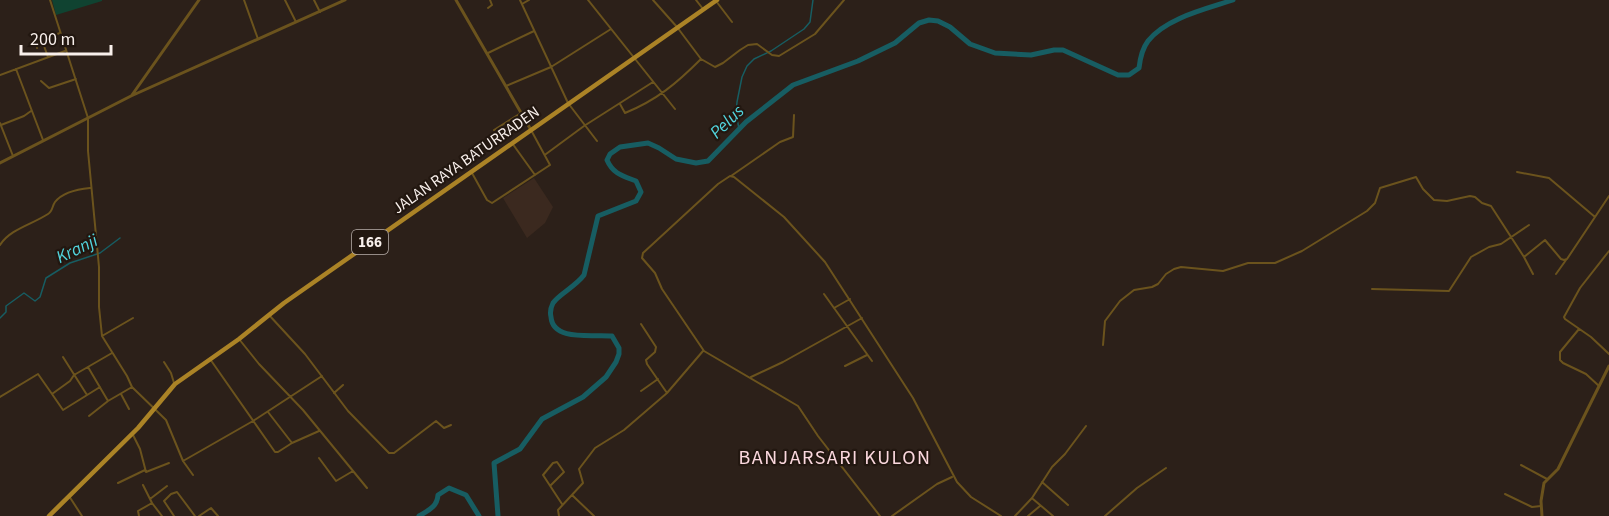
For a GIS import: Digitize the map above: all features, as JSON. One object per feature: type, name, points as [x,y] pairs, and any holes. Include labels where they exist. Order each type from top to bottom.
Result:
[{"type":"main road","name":"JALAN RAYA BATURRADEN","points":[[49,516],[132,433],[175,384],[269,315],[716,0]]},
{"type":"street","points":[[50,0],[88,118],[102,336],[128,376],[132,387],[166,420],[183,461],[193,475]]},
{"type":"street","points":[[131,96],[199,0]]},
{"type":"street","points":[[244,0],[258,39]]},
{"type":"street","points":[[285,0],[296,22]]},
{"type":"street","points":[[314,0],[320,12]]},
{"type":"street","points":[[458,0],[551,164],[492,203],[487,200],[471,172]]},
{"type":"street","points":[[488,8],[492,5],[490,0]]},
{"type":"street","points":[[520,0],[568,103],[597,141]]},
{"type":"street","points":[[522,4],[529,0]]},
{"type":"street","points":[[588,0],[675,109]]},
{"type":"street","points":[[653,0],[701,59],[717,67],[748,45],[757,44],[774,57],[779,56],[810,38],[844,0]]},
{"type":"street","points":[[696,0],[703,9]]},
{"type":"street","points":[[716,0],[732,22]]},
{"type":"street","points":[[0,163],[131,96],[342,1]]},
{"type":"street","points":[[506,86],[551,67],[611,28]]},
{"type":"street","points":[[488,53],[534,31]]},
{"type":"street","points":[[48,57],[44,46],[37,46],[36,38],[60,33]]},
{"type":"street","points":[[0,75],[65,51]]},
{"type":"street","points":[[620,104],[625,113],[662,93],[672,87],[701,59]]},
{"type":"street","points":[[16,69],[43,140]]},
{"type":"street","points":[[41,81],[49,88],[76,79]]},
{"type":"street","points":[[141,82],[149,89]]},
{"type":"street","points":[[545,154],[653,82]]},
{"type":"street","points":[[13,156],[1,124],[24,117],[32,111]]},
{"type":"street","points":[[494,130],[521,113]]},
{"type":"street","points":[[794,115],[793,137],[780,142],[718,184],[642,256],[704,351],[798,406],[818,436],[880,516]]},
{"type":"street","points":[[512,143],[535,175]]},
{"type":"street","points":[[1516,172],[1550,178],[1595,217]]},
{"type":"street","points":[[731,176],[784,217],[825,262],[913,398],[949,464],[953,476],[971,497],[1000,516]]},
{"type":"street","points":[[1103,345],[1105,321],[1129,292],[1152,287],[1158,284],[1166,274],[1181,267],[1223,272],[1248,263],[1275,263],[1289,258],[1367,211],[1375,203],[1380,188],[1415,177],[1434,200],[1447,201],[1470,196],[1475,197],[1482,204],[1491,206],[1533,274]]},
{"type":"street","points":[[0,245],[12,234],[49,213],[60,198],[78,189],[92,188]]},
{"type":"street","points":[[1556,274],[1608,197]]},
{"type":"street","points":[[1372,289],[1449,291],[1471,257],[1484,249],[1502,244],[1529,225]]},
{"type":"street","points":[[1524,257],[1545,240],[1561,259],[1566,260]]},
{"type":"street","points":[[1609,251],[1580,288],[1564,317],[1609,354]]},
{"type":"street","points":[[824,294],[872,361]]},
{"type":"street","points":[[834,308],[850,298]]},
{"type":"street","points":[[269,315],[322,376],[348,411],[389,453],[394,453],[436,421],[444,428],[451,425]]},
{"type":"street","points":[[102,336],[133,318]]},
{"type":"street","points":[[750,377],[783,362],[862,318]]},
{"type":"street","points":[[641,324],[656,347],[655,352],[646,362],[667,393]]},
{"type":"street","points":[[1579,329],[1560,352],[1560,360],[1586,374],[1599,386]]},
{"type":"street","points":[[239,339],[320,430],[367,488]]},
{"type":"street","points":[[559,516],[558,510],[562,504],[583,483],[579,469],[596,448],[624,430],[667,393],[704,351]]},
{"type":"street","points":[[52,394],[70,381],[74,375],[112,353]]},
{"type":"street","points":[[845,366],[867,355]]},
{"type":"street","points":[[63,357],[87,395]]},
{"type":"street","points":[[210,359],[275,452],[320,430]]},
{"type":"street","points":[[164,362],[175,384]]},
{"type":"street","points":[[1542,516],[1542,491],[1547,479],[1558,469],[1609,366]]},
{"type":"street","points":[[87,367],[108,401]]},
{"type":"street","points":[[0,397],[38,374],[63,410],[100,387]]},
{"type":"street","points":[[183,461],[254,420],[322,376]]},
{"type":"street","points":[[641,391],[658,379]]},
{"type":"street","points":[[334,393],[343,385]]},
{"type":"street","points":[[89,416],[108,401],[132,387]]},
{"type":"street","points":[[121,394],[129,409]]},
{"type":"street","points":[[267,412],[291,443]]},
{"type":"street","points":[[1016,516],[1086,426]]},
{"type":"street","points":[[132,433],[140,449],[145,470]]},
{"type":"street","points":[[319,458],[336,481],[353,471]]},
{"type":"street","points":[[551,485],[564,472],[557,462],[543,474],[562,504]]},
{"type":"street","points":[[145,470],[147,473],[169,463]]},
{"type":"street","points":[[1521,465],[1547,479]]},
{"type":"street","points":[[1105,516],[1137,488],[1166,468]]},
{"type":"street","points":[[118,483],[145,470]]},
{"type":"street","points":[[892,516],[937,484],[953,476]]},
{"type":"street","points":[[1041,483],[1068,505]]},
{"type":"street","points":[[143,485],[162,516]]},
{"type":"street","points":[[150,499],[167,486]]},
{"type":"street","points":[[174,516],[164,501],[177,492],[195,516]]},
{"type":"street","points":[[1505,494],[1532,507],[1541,506]]},
{"type":"street","points":[[572,495],[594,516]]},
{"type":"street","points":[[69,496],[82,516]]},
{"type":"street","points":[[1032,498],[1053,516]]},
{"type":"street","points":[[139,516],[138,511],[152,503]]},
{"type":"street","points":[[1028,516],[1040,506]]},
{"type":"street","points":[[200,516],[211,508],[218,516]]},
{"type":"street","points":[[1045,516],[1049,513]]},
{"type":"shaded area","points":[[534,178],[553,207],[545,223],[527,238],[503,198]]},
{"type":"green space","points":[[52,0],[102,0],[102,1],[56,15]]},
{"type":"waterway","points":[[739,129],[736,113],[737,102],[742,77],[747,66],[754,59],[771,51],[804,29],[810,22],[813,0]]},
{"type":"waterway","name":"Pelus","points":[[498,516],[494,463],[520,449],[542,419],[583,397],[606,377],[619,354],[619,348],[612,336],[566,333],[553,325],[551,314],[552,305],[556,300],[584,275],[598,216],[636,201],[641,192],[636,181],[619,174],[612,168],[607,160],[610,154],[620,147],[648,143],[676,159],[696,163],[708,161],[746,122],[793,85],[858,61],[895,43],[919,23],[929,20],[938,21],[950,27],[970,44],[995,53],[1031,55],[1063,50],[1118,75],[1129,75],[1139,68],[1144,47],[1148,41],[1165,26],[1187,15],[1233,0]]},
{"type":"waterway","name":"Kranji","points":[[0,318],[6,312],[6,306],[24,293],[35,301],[40,297],[46,278],[70,263],[100,253],[120,238]]},
{"type":"waterway","name":"Pelus","points":[[419,516],[432,508],[438,495],[449,488],[466,495],[479,516]]},
{"type":"district","name":"BANJARSARI KULON","points":[[835,458]]}]
